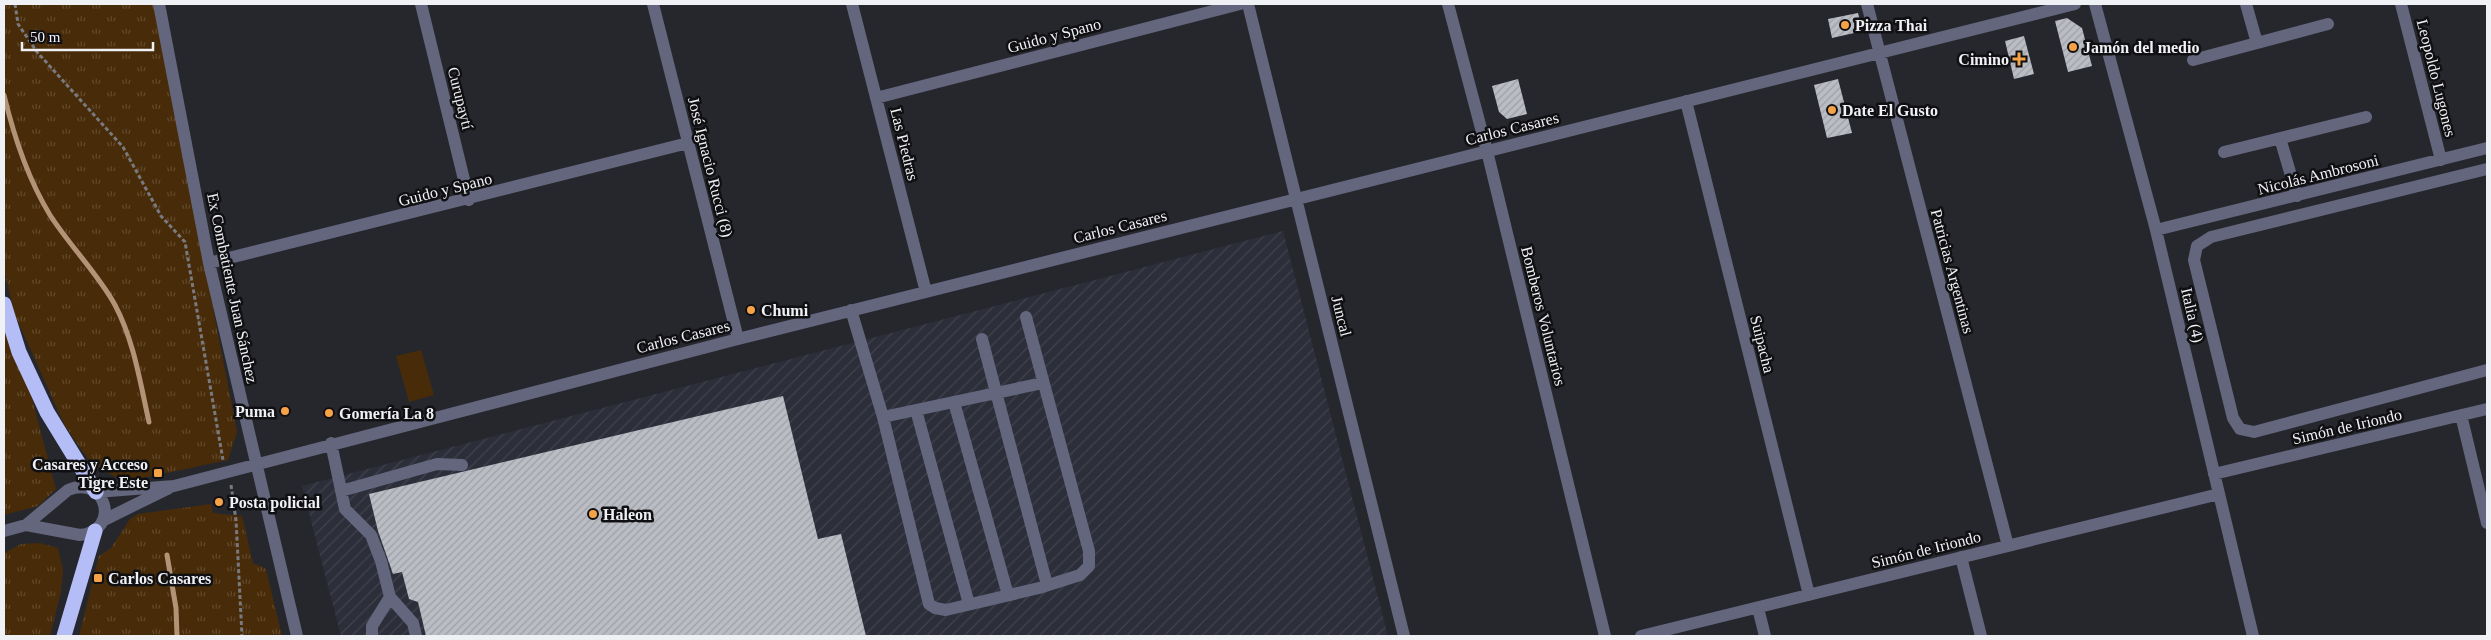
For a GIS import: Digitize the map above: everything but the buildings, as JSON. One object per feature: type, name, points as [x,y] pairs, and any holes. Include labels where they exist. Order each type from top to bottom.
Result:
[{"type":"highway","points":[[4,304],[19,352],[47,412],[96,492]]},
{"type":"highway","points":[[64,636],[99,525]]},
{"type":"street","name":"Ex Combatiente Juan Sánchez","points":[[159,4],[209,263],[254,463],[297,636]]},
{"type":"street","name":"Curupaytí","points":[[421,4],[468,200]]},
{"type":"street","name":"José Ignacio Rucci (8)","points":[[653,4],[738,339]]},
{"type":"street","name":"Las Piedras","points":[[852,4],[926,292]]},
{"type":"street","name":"Guido y Spano","points":[[876,98],[1240,4]]},
{"type":"street","name":"Juncal","points":[[1248,4],[1404,636]]},
{"type":"street","name":"Bomberos Voluntarios","points":[[1448,4],[1487,151],[1605,636]]},
{"type":"street","name":"Patricias Argentinas","points":[[1867,4],[2008,546]]},
{"type":"street","name":"Carlos Casares","points":[[26,525],[80,535],[174,486],[254,463],[851,310],[2075,4]]},
{"type":"street","name":"Italia (4)","points":[[2095,4],[2156,230],[2253,636]]},
{"type":"street","points":[[2246,4],[2257,43]]},
{"type":"street","name":"Leopoldo Lugones","points":[[2401,4],[2441,160]]},
{"type":"street","points":[[2193,60],[2328,24]]},
{"type":"street","name":"Suipacha","points":[[1686,101],[1809,595]]},
{"type":"street","points":[[2224,152],[2366,117]]},
{"type":"street","points":[[2280,138],[2297,196]]},
{"type":"street","name":"Guido y Spano","points":[[209,263],[468,200],[688,143]]},
{"type":"street","name":"Nicolás Ambrosoni","points":[[2156,230],[2487,148]]},
{"type":"street","points":[[2487,169],[2211,237],[2197,246],[2194,260],[2233,418],[2240,429],[2254,432],[2487,370]]},
{"type":"street","points":[[851,310],[883,417],[929,604],[935,608],[946,610],[1080,575],[1089,566],[1090,551],[1026,317]]},
{"type":"street","points":[[982,339],[1047,585]]},
{"type":"street","points":[[883,417],[1043,383]]},
{"type":"street","points":[[954,402],[1008,595]]},
{"type":"street","name":"Simón de Iriondo","points":[[2214,474],[2487,409]]},
{"type":"street","points":[[916,410],[969,604]]},
{"type":"street","points":[[2461,415],[2487,523]]},
{"type":"street","points":[[332,443],[345,509],[371,535],[381,561],[390,597],[413,623],[416,636]]},
{"type":"street","points":[[341,491],[438,464],[462,465]]},
{"type":"street","name":"Carlos Casares","points":[[4,531],[26,525],[68,490],[82,486],[96,492],[174,486]]},
{"type":"street","points":[[96,492],[104,504],[99,525]]},
{"type":"street","name":"Simón de Iriondo","points":[[1641,636],[2219,494]]},
{"type":"street","points":[[1961,557],[1981,636]]},
{"type":"street","points":[[372,636],[372,626],[390,597]]},
{"type":"street","points":[[1758,608],[1765,636]]},
{"type":"path","points":[[15,4],[18,24],[37,52],[123,147],[161,216],[185,242],[225,471],[230,482],[236,520],[242,636]]},
{"type":"shaded area","points":[[1283,231],[1388,636],[341,636],[302,486]]},
{"type":"green space","points":[[4,4],[154,4],[237,432],[228,460],[124,482],[91,463],[65,426],[15,315],[4,271]]},
{"type":"green space","points":[[4,326],[31,395],[56,489],[38,506],[4,515]]},
{"type":"green space","points":[[421,350],[434,395],[409,402],[396,356]]},
{"type":"green space","points":[[211,504],[213,513],[242,516],[253,563],[266,569],[282,636],[79,636],[99,556],[111,548],[130,519],[138,514]]},
{"type":"green space","points":[[40,543],[58,548],[63,570],[61,592],[50,636],[4,636],[4,553],[21,544]]},
{"type":"waterway","points":[[4,95],[22,157],[42,201],[50,215],[108,294],[122,319],[136,362],[149,422]]},
{"type":"waterway","points":[[167,555],[176,608],[177,636]]},
{"type":"place","name":"Pizza Thai","points":[[1845,25]]},
{"type":"place","name":"Jamón del medio","points":[[2073,47]]},
{"type":"place","name":"Cimino","points":[[2019,59]]},
{"type":"place","name":"Date El Gusto","points":[[1832,110]]},
{"type":"place","name":"Chumi","points":[[751,310]]},
{"type":"place","name":"Puma","points":[[285,411]]},
{"type":"place","name":"Gomería La 8","points":[[329,413]]},
{"type":"place","name":"Casares y Acceso Tigre Este","points":[[158,473]]},
{"type":"place","name":"Posta policial","points":[[219,502]]},
{"type":"place","name":"Haleon","points":[[593,514]]},
{"type":"place","name":"Carlos Casares","points":[[98,578]]}]
